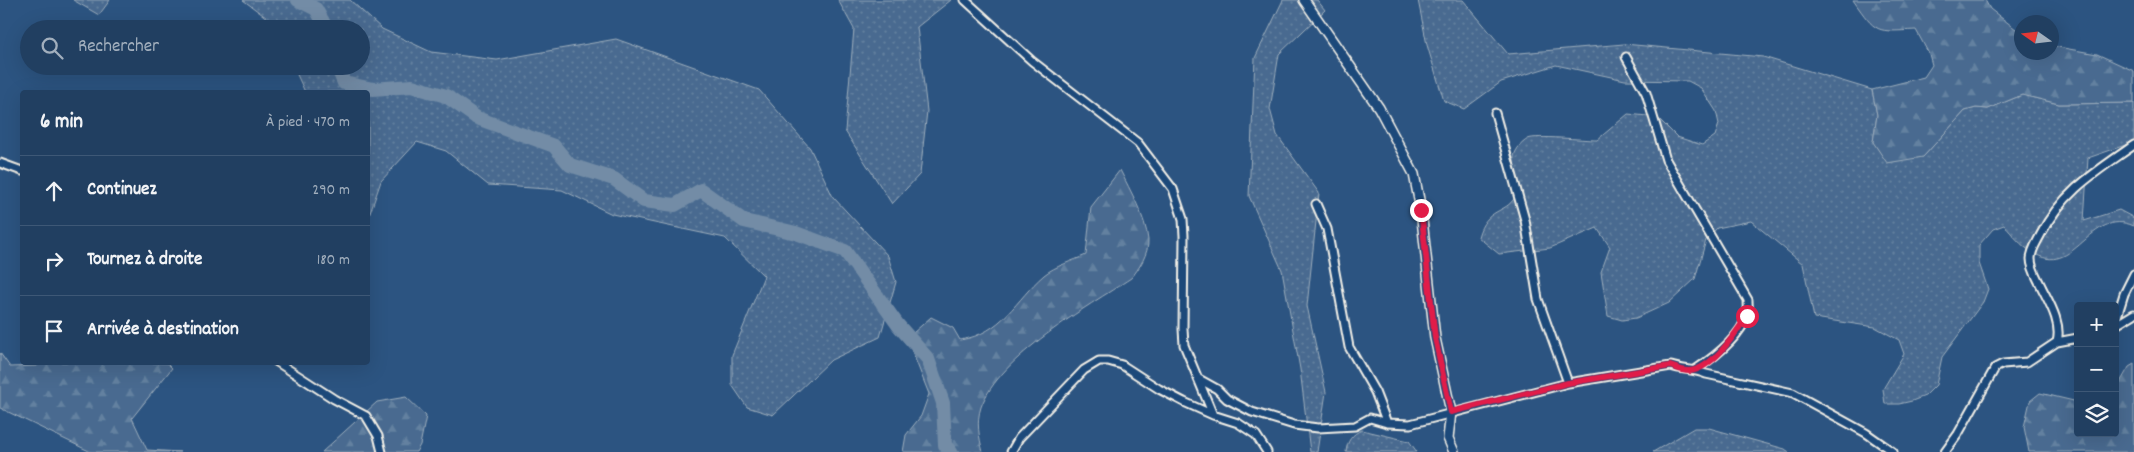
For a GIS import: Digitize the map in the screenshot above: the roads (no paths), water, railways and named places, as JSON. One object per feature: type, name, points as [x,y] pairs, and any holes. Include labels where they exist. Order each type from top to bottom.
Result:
[{"type":"street","points":[[965,0],[1032,61],[1138,143],[1173,189],[1183,219],[1184,345],[1213,415]]},
{"type":"street","points":[[1304,0],[1379,108],[1414,174],[1421,210],[1435,338],[1451,412],[1448,438],[1454,452]]},
{"type":"street","points":[[1626,57],[1646,94],[1666,160],[1748,300],[1747,316],[1734,336],[1717,355],[1695,370]]},
{"type":"street","points":[[1495,113],[1525,220],[1538,299],[1568,383]]},
{"type":"street","points":[[2057,342],[2058,323],[2036,276],[2031,261],[2032,253],[2046,225],[2068,194],[2099,168],[2134,145]]},
{"type":"street","points":[[0,162],[20,170]]},
{"type":"street","points":[[1316,204],[1327,229],[1349,347],[1375,392],[1387,423]]},
{"type":"street","points":[[2119,311],[2124,294],[2134,274]]},
{"type":"street","points":[[2119,322],[2134,314]]},
{"type":"street","points":[[1945,452],[1958,434],[1995,368],[2003,364],[2027,362],[2057,342],[2074,339]]},
{"type":"street","points":[[1011,452],[1019,438],[1058,395],[1084,370],[1099,361],[1108,361],[1122,365],[1159,390],[1213,415],[1238,423],[1256,435],[1267,452]]},
{"type":"street","points":[[282,365],[334,399],[366,416],[378,436],[382,452]]},
{"type":"street","points":[[1199,380],[1216,389],[1227,399],[1252,412],[1294,425],[1318,428],[1355,426],[1370,418],[1387,423],[1410,424],[1568,383],[1670,366],[1793,393],[1866,433],[1893,452]]},
{"type":"waterway","points":[[298,0],[316,9],[322,20]]},
{"type":"waterway","points":[[341,75],[344,83],[373,89],[412,86],[446,96],[477,118],[554,146],[570,165],[614,179],[644,201],[675,205],[701,190],[744,221],[796,233],[845,251],[898,325],[928,359],[943,403],[945,445],[951,452]]}]
